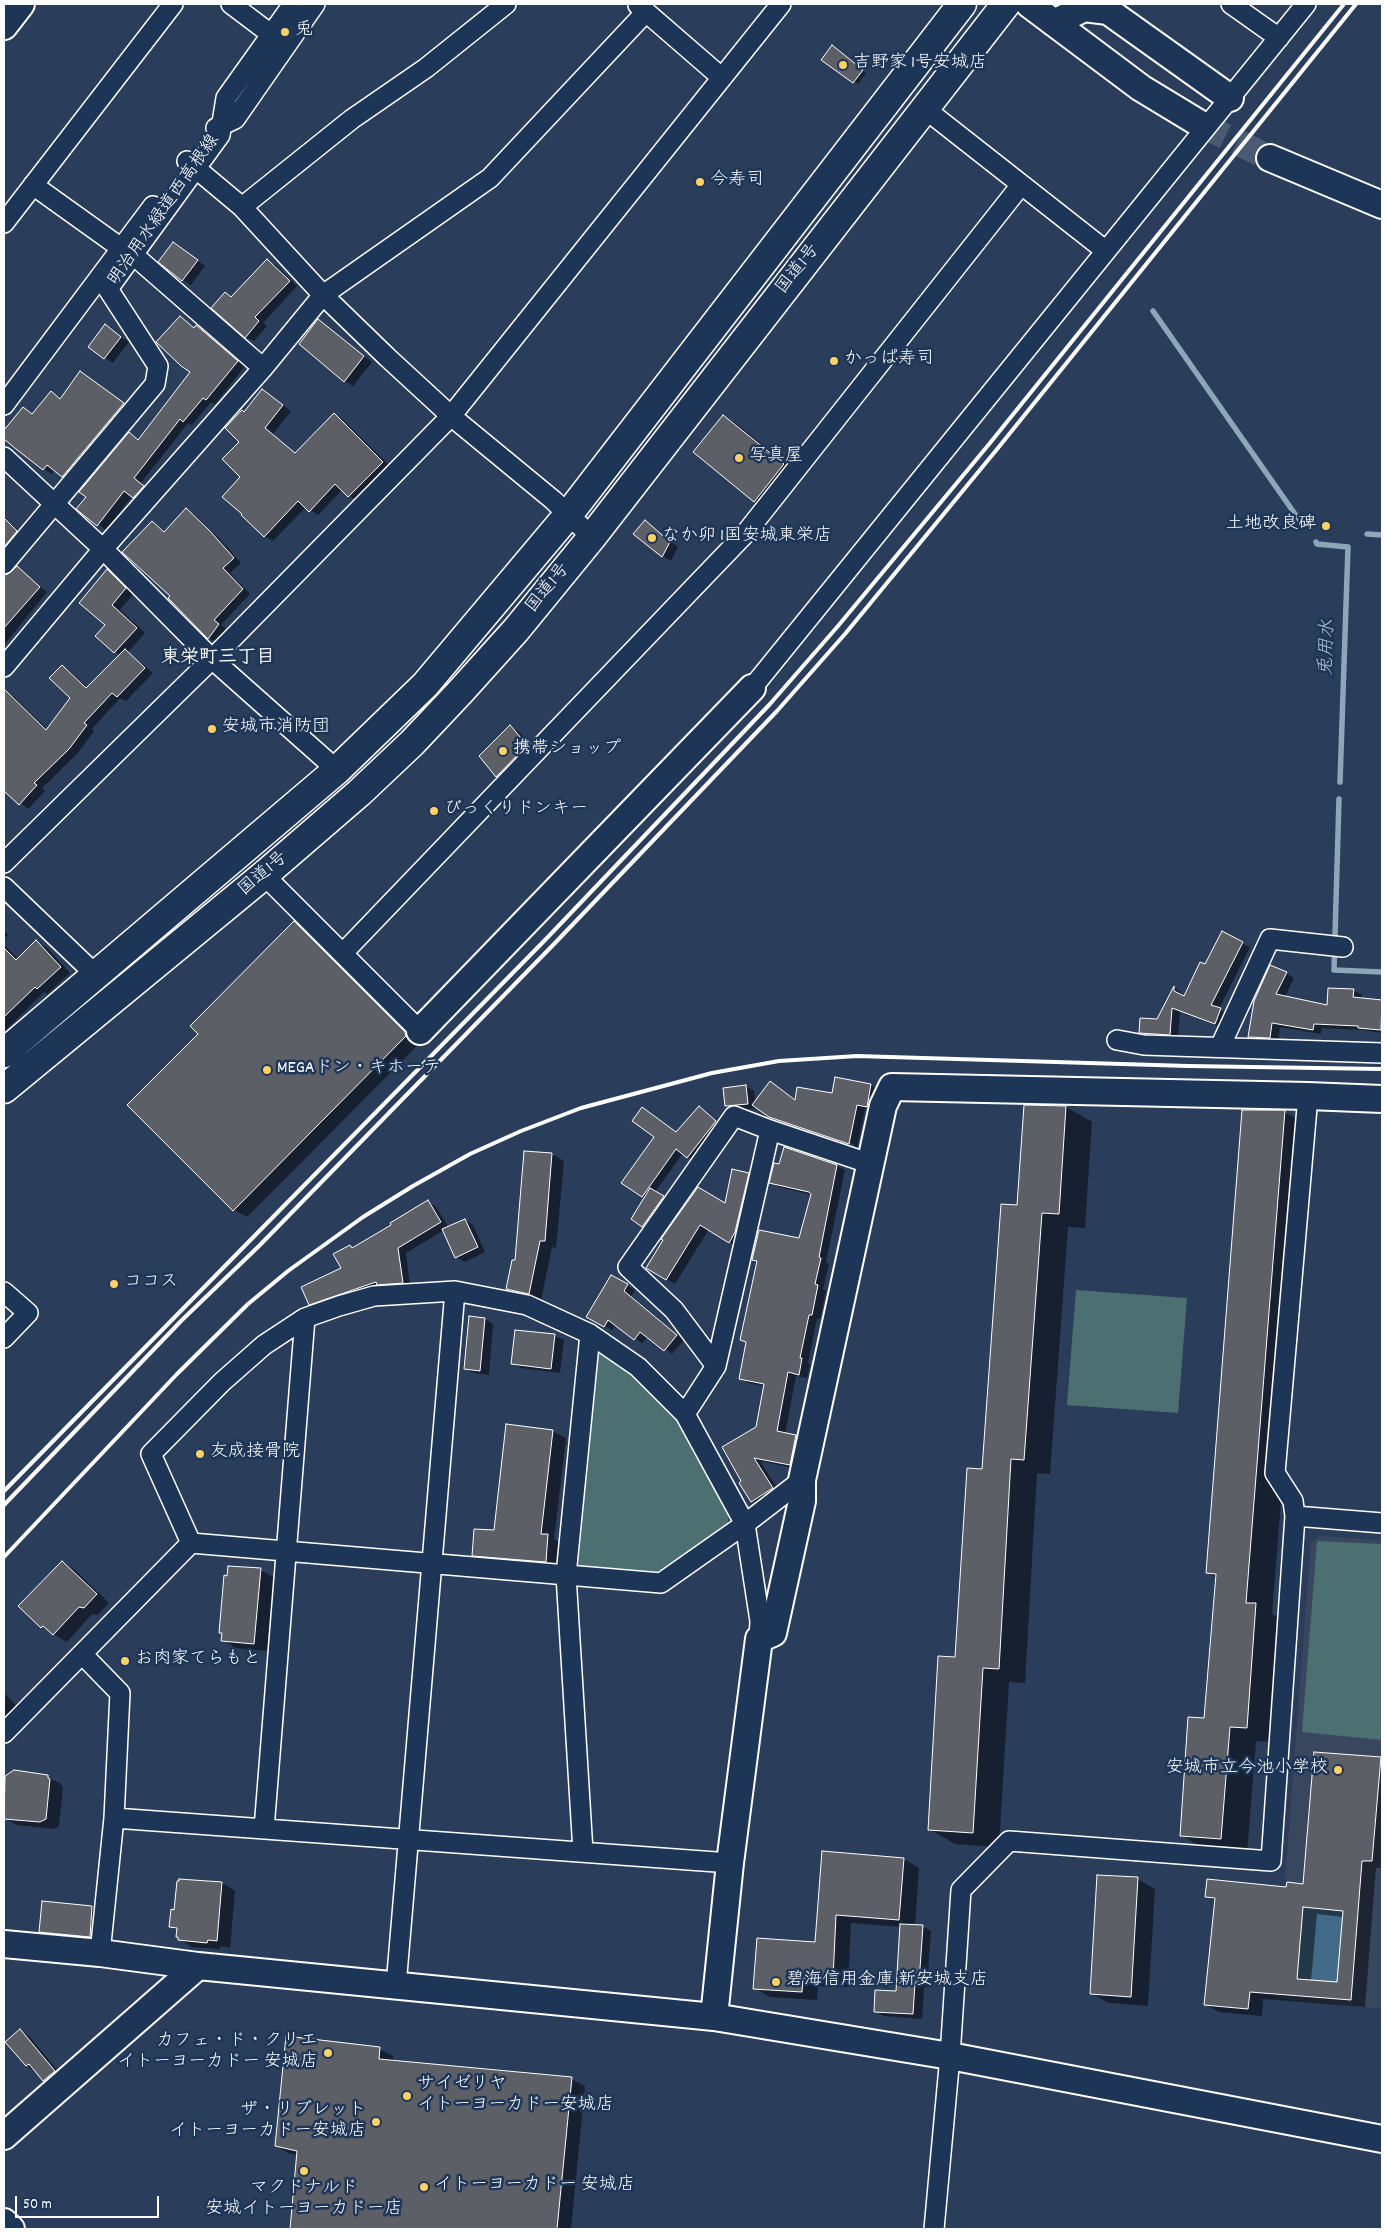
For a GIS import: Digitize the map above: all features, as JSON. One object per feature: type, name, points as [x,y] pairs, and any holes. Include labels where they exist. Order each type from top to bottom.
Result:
[{"type":"highway","name":"国道1号","points":[[4,1053],[97,976],[337,770],[426,685],[568,514],[962,4]]},
{"type":"highway","name":"国道1号","points":[[4,1089],[264,875],[359,793],[412,743],[516,630],[592,537],[1006,4]]},
{"type":"street","points":[[4,26],[21,4]]},
{"type":"street","points":[[4,223],[173,4]]},
{"type":"street","points":[[231,4],[272,34]]},
{"type":"street","name":"明治用水緑道西高根線","points":[[4,564],[155,384],[158,366],[108,289],[127,252],[192,164],[220,135],[226,98],[293,4]]},
{"type":"street","points":[[222,125],[235,119],[315,4]]},
{"type":"street","points":[[242,207],[352,119],[426,68],[506,4]]},
{"type":"street","points":[[4,864],[212,659],[451,416],[781,4]]},
{"type":"street","points":[[1029,4],[1141,88],[1202,125]]},
{"type":"street","points":[[1231,4],[1278,38]]},
{"type":"street","points":[[264,875],[420,1031],[752,688],[1306,4]]},
{"type":"street","points":[[4,667],[103,549],[263,368],[323,295],[490,178],[641,8],[721,77]]},
{"type":"street","points":[[1054,23],[1084,8],[1108,11],[1230,98]]},
{"type":"street","points":[[924,108],[1106,251]]},
{"type":"street","points":[[1270,158],[1382,205]]},
{"type":"street","points":[[192,164],[242,207],[323,295],[387,357],[451,416],[568,514],[592,537]]},
{"type":"street","points":[[33,185],[127,252],[263,368]]},
{"type":"street","points":[[343,953],[745,534],[1021,185]]},
{"type":"street","points":[[4,405],[127,252]]},
{"type":"street","points":[[4,457],[103,549],[212,659],[337,770]]},
{"type":"street","points":[[4,888],[97,976]]},
{"type":"street","points":[[1220,1047],[1270,939],[1343,947]]},
{"type":"street","points":[[1117,1040],[1144,1045],[1382,1053]]},
{"type":"street","points":[[759,1639],[773,1633],[802,1501],[802,1480],[883,1106],[892,1087],[1382,1099]]},
{"type":"street","points":[[934,2229],[950,2056],[961,1890],[1009,1840],[1272,1861],[1295,1516],[1294,1501],[1276,1473],[1308,1096]]},
{"type":"street","points":[[716,1366],[674,1310],[628,1267],[734,1116],[871,1164]]},
{"type":"street","points":[[685,1414],[716,1366],[770,1130]]},
{"type":"street","points":[[396,1986],[455,1291]]},
{"type":"street","points":[[191,1543],[151,1454],[222,1382],[264,1345],[305,1318],[374,1296],[455,1291],[527,1305],[590,1334],[638,1367],[685,1414],[745,1524],[760,1620],[730,1863],[714,2018]]},
{"type":"street","points":[[4,1292],[28,1313],[4,1338]]},
{"type":"street","points":[[264,1829],[305,1318]]},
{"type":"street","points":[[583,1852],[566,1575],[590,1334]]},
{"type":"street","points":[[191,1543],[661,1583],[745,1524],[802,1480]]},
{"type":"street","points":[[1295,1516],[1382,1523]]},
{"type":"street","points":[[4,1733],[191,1543]]},
{"type":"street","points":[[82,1654],[120,1693],[114,1818],[100,1953]]},
{"type":"street","points":[[114,1818],[730,1863]]},
{"type":"street","points":[[4,1944],[100,1953],[198,1966],[714,2018],[950,2056],[1382,2139]]},
{"type":"street","points":[[4,2136],[198,1966]]},
{"type":"street","points":[[4,2222],[11,2229]]},
{"type":"shaded area","name":"安城市立今池小学校","points":[[1319,1536],[1382,1540],[1382,2009],[1276,1998],[1311,1542]]},
{"type":"shaded area","points":[[1303,1907],[1343,1911],[1337,1982],[1297,1979]]},
{"type":"green space","points":[[1076,1290],[1187,1298],[1178,1413],[1067,1405]]},
{"type":"green space","points":[[601,1352],[636,1377],[665,1403],[683,1429],[729,1513],[728,1523],[656,1573],[579,1567],[572,1558],[592,1355]]},
{"type":"green space","points":[[1317,1541],[1382,1544],[1382,1740],[1302,1732]]},
{"type":"building","name":"吉野家 1号安城店","points":[[832,45],[863,70],[853,83],[821,60]]},
{"type":"building","points":[[173,242],[198,260],[182,281],[158,262]]},
{"type":"building","points":[[267,259],[290,281],[255,317],[259,321],[245,338],[211,308],[225,292],[231,297]]},
{"type":"building","points":[[180,316],[194,328],[196,325],[238,361],[206,400],[203,398],[183,422],[180,419],[134,478],[144,486],[133,498],[124,491],[97,526],[76,509],[86,497],[79,492],[129,432],[138,440],[190,372],[156,342]]},
{"type":"building","points":[[318,319],[364,356],[344,382],[299,344]]},
{"type":"building","points":[[105,324],[121,337],[104,359],[88,347]]},
{"type":"building","points":[[80,371],[124,403],[62,477],[47,465],[43,470],[16,449],[4,439],[4,430],[23,407],[32,414],[51,391],[60,399]]},
{"type":"building","points":[[262,389],[283,405],[265,428],[295,453],[334,413],[383,462],[348,497],[335,484],[309,512],[298,501],[264,537],[222,497],[240,477],[222,459],[239,442],[225,428],[242,410],[244,412]]},
{"type":"building","name":"写真屋","points":[[723,415],[784,464],[754,502],[693,452]]},
{"type":"building","points":[[186,508],[234,558],[223,568],[243,589],[214,620],[219,624],[208,639],[168,598],[170,596],[122,552],[152,521],[164,532]]},
{"type":"building","points":[[4,518],[17,531],[4,547]]},
{"type":"building","name":"なか卯 1国安城東栄店","points":[[645,520],[670,542],[662,557],[633,534]]},
{"type":"building","points":[[17,566],[40,587],[4,628],[4,575]]},
{"type":"building","points":[[107,569],[126,588],[112,605],[137,628],[114,653],[95,636],[105,625],[79,603]]},
{"type":"building","points":[[125,649],[145,668],[117,697],[112,693],[84,723],[87,725],[69,749],[34,783],[37,785],[19,805],[4,791],[4,689],[46,730],[70,698],[49,678],[62,665],[86,688]]},
{"type":"building","name":"携帯ショップ","points":[[510,725],[527,745],[496,777],[479,756]]},
{"type":"building","name":"MEGAドン・キホーテ","points":[[294,921],[405,1032],[406,1036],[233,1211],[127,1105],[198,1034],[190,1026]]},
{"type":"building","points":[[1222,931],[1243,942],[1211,1005],[1221,1008],[1215,1024],[1172,1008],[1170,1035],[1139,1033],[1140,1018],[1157,1019],[1174,986],[1174,991],[1184,996],[1200,962],[1205,964]]},
{"type":"building","points":[[36,940],[61,967],[37,989],[35,987],[4,1017],[4,948],[16,960]]},
{"type":"building","points":[[1270,965],[1287,972],[1276,994],[1327,1005],[1328,988],[1354,989],[1353,997],[1382,1000],[1381,1030],[1358,1028],[1358,1026],[1314,1024],[1313,1030],[1272,1023],[1270,1038],[1248,1037],[1254,1001]]},
{"type":"building","points":[[835,1077],[871,1084],[867,1107],[857,1105],[849,1144],[769,1117],[752,1105],[770,1081],[795,1100],[797,1087],[832,1093]]},
{"type":"building","points":[[746,1085],[748,1104],[725,1106],[723,1088]]},
{"type":"building","points":[[1024,1105],[1066,1106],[1059,1214],[1042,1213],[1024,1460],[1011,1459],[999,1669],[983,1668],[973,1833],[928,1830],[938,1656],[955,1657],[967,1468],[982,1469],[1001,1204],[1017,1205]]},
{"type":"building","points":[[699,1106],[716,1121],[687,1158],[676,1149],[642,1197],[621,1183],[654,1137],[632,1121],[642,1107],[676,1132]]},
{"type":"building","points":[[1242,1110],[1285,1110],[1246,1603],[1256,1603],[1247,1728],[1230,1727],[1221,1839],[1180,1836],[1188,1717],[1204,1718],[1216,1574],[1206,1573]]},
{"type":"building","points":[[784,1147],[837,1165],[819,1257],[821,1258],[815,1284],[818,1285],[812,1315],[809,1315],[800,1358],[802,1358],[799,1375],[788,1372],[777,1431],[796,1435],[790,1465],[754,1458],[773,1488],[751,1502],[739,1483],[741,1481],[722,1447],[756,1427],[764,1384],[739,1379],[746,1342],[740,1340],[757,1261],[752,1260],[759,1230],[799,1238],[811,1194],[769,1183],[774,1163],[779,1164]]},
{"type":"building","points":[[524,1151],[552,1153],[545,1241],[540,1241],[529,1294],[506,1289],[512,1260],[515,1260]]},
{"type":"building","points":[[732,1169],[749,1173],[735,1232],[729,1243],[700,1225],[666,1280],[646,1268],[663,1240],[661,1239],[698,1187],[725,1203]]},
{"type":"building","points":[[650,1188],[664,1196],[642,1227],[631,1219]]},
{"type":"building","points":[[428,1200],[441,1222],[398,1248],[403,1283],[377,1285],[376,1282],[309,1305],[301,1287],[341,1268],[333,1254],[350,1245],[352,1248]]},
{"type":"building","points":[[465,1219],[478,1247],[455,1258],[442,1229]]},
{"type":"building","points":[[611,1275],[628,1284],[624,1291],[677,1335],[664,1351],[640,1332],[634,1340],[608,1320],[604,1327],[586,1317]]},
{"type":"building","points":[[469,1316],[485,1318],[480,1371],[464,1369]]},
{"type":"building","points":[[515,1330],[555,1334],[551,1369],[511,1364]]},
{"type":"building","points":[[506,1424],[553,1430],[541,1534],[548,1534],[546,1562],[472,1556],[474,1529],[494,1530]]},
{"type":"building","points":[[62,1561],[97,1594],[84,1608],[79,1607],[53,1635],[43,1626],[41,1628],[18,1606]]},
{"type":"building","points":[[228,1566],[261,1568],[254,1644],[221,1641],[222,1633],[219,1633],[224,1575],[227,1576]]},
{"type":"building","points":[[1314,1752],[1381,1757],[1372,1861],[1362,1861],[1351,2000],[1250,1992],[1248,2009],[1204,2005],[1215,1898],[1205,1897],[1207,1879],[1286,1887],[1287,1882],[1303,1884]],"holes":[[[1303,1907],[1343,1911],[1337,1982],[1297,1979]]]},
{"type":"building","points":[[14,1770],[48,1775],[50,1779],[46,1819],[40,1822],[4,1819],[5,1776]]},
{"type":"building","points":[[822,1851],[904,1858],[899,1920],[836,1915],[833,1979],[803,1978],[802,1992],[753,1989],[757,1938],[815,1942]]},
{"type":"building","points":[[1097,1875],[1138,1877],[1131,1997],[1090,1994]]},
{"type":"building","points":[[179,1879],[222,1882],[217,1941],[208,1940],[207,1943],[178,1940],[178,1937],[176,1937],[177,1928],[169,1927],[171,1909],[174,1910],[177,1881]]},
{"type":"building","points":[[42,1901],[92,1906],[90,1937],[39,1932]]},
{"type":"building","points":[[900,1924],[923,1925],[919,1983],[915,1983],[913,2014],[874,2012],[875,1990],[896,1991]]},
{"type":"building","points":[[20,2029],[55,2071],[43,2081],[29,2064],[26,2066],[5,2042]]},
{"type":"building","points":[[286,2036],[380,2047],[379,2059],[572,2077],[557,2229],[290,2229],[297,2151],[275,2146]]},
{"type":"waterway","name":"兎用水","points":[[1153,311],[1302,524]]},
{"type":"waterway","points":[[1367,534],[1382,535]]},
{"type":"waterway","name":"兎用水","points":[[1316,542],[1317,544],[1348,547],[1340,782]]},
{"type":"waterway","name":"兎用水","points":[[1339,799],[1334,970],[1382,972]]},
{"type":"tunnel","points":[[1202,125],[1270,158]]},
{"type":"railway","points":[[4,1491],[547,938],[770,704],[838,626],[990,443],[1344,4]]},
{"type":"railway","points":[[4,1505],[182,1320],[259,1246],[555,943],[777,711],[845,634],[998,448],[1356,4]]},
{"type":"railway","points":[[4,1557],[177,1374],[248,1304],[288,1271],[363,1217],[470,1154],[521,1131],[581,1108],[712,1073],[779,1061],[857,1056],[1188,1066],[1382,1069]]},
{"type":"place","name":"兎","points":[[285,32]]},
{"type":"place","name":"吉野家 1号安城店","points":[[843,65]]},
{"type":"place","name":"今寿司","points":[[700,182]]},
{"type":"place","name":"かっぱ寿司","points":[[834,361]]},
{"type":"place","name":"写真屋","points":[[739,458]]},
{"type":"place","name":"土地改良碑","points":[[1326,526]]},
{"type":"place","name":"なか卯 1国安城東栄店","points":[[652,538]]},
{"type":"place","name":"安城市消防団","points":[[212,729]]},
{"type":"place","name":"携帯ショップ","points":[[503,751]]},
{"type":"place","name":"びっくりドンキー","points":[[434,811]]},
{"type":"place","name":"MEGAドン・キホーテ","points":[[267,1070]]},
{"type":"place","name":"ココス","points":[[114,1284]]},
{"type":"place","name":"友成接骨院","points":[[200,1454]]},
{"type":"place","name":"お肉家てらもと","points":[[125,1661]]},
{"type":"place","name":"安城市立今池小学校","points":[[1338,1770]]},
{"type":"place","name":"碧海信用金庫 新安城支店","points":[[776,1982]]},
{"type":"place","name":"カフェ・ド・クリエ イトーヨーカドー 安城店","points":[[328,2053]]},
{"type":"place","name":"サイゼリヤ イトーヨーカドー安城店","points":[[407,2096]]},
{"type":"place","name":"ザ・リブレット イトーヨーカドー安城店","points":[[376,2122]]},
{"type":"place","name":"マクドナルド 安城イトーヨーカドー店","points":[[304,2171]]},
{"type":"place","name":"イトーヨーカドー 安城店","points":[[424,2187]]},
{"type":"district","name":"東栄町三丁目","points":[[218,659]]}]
